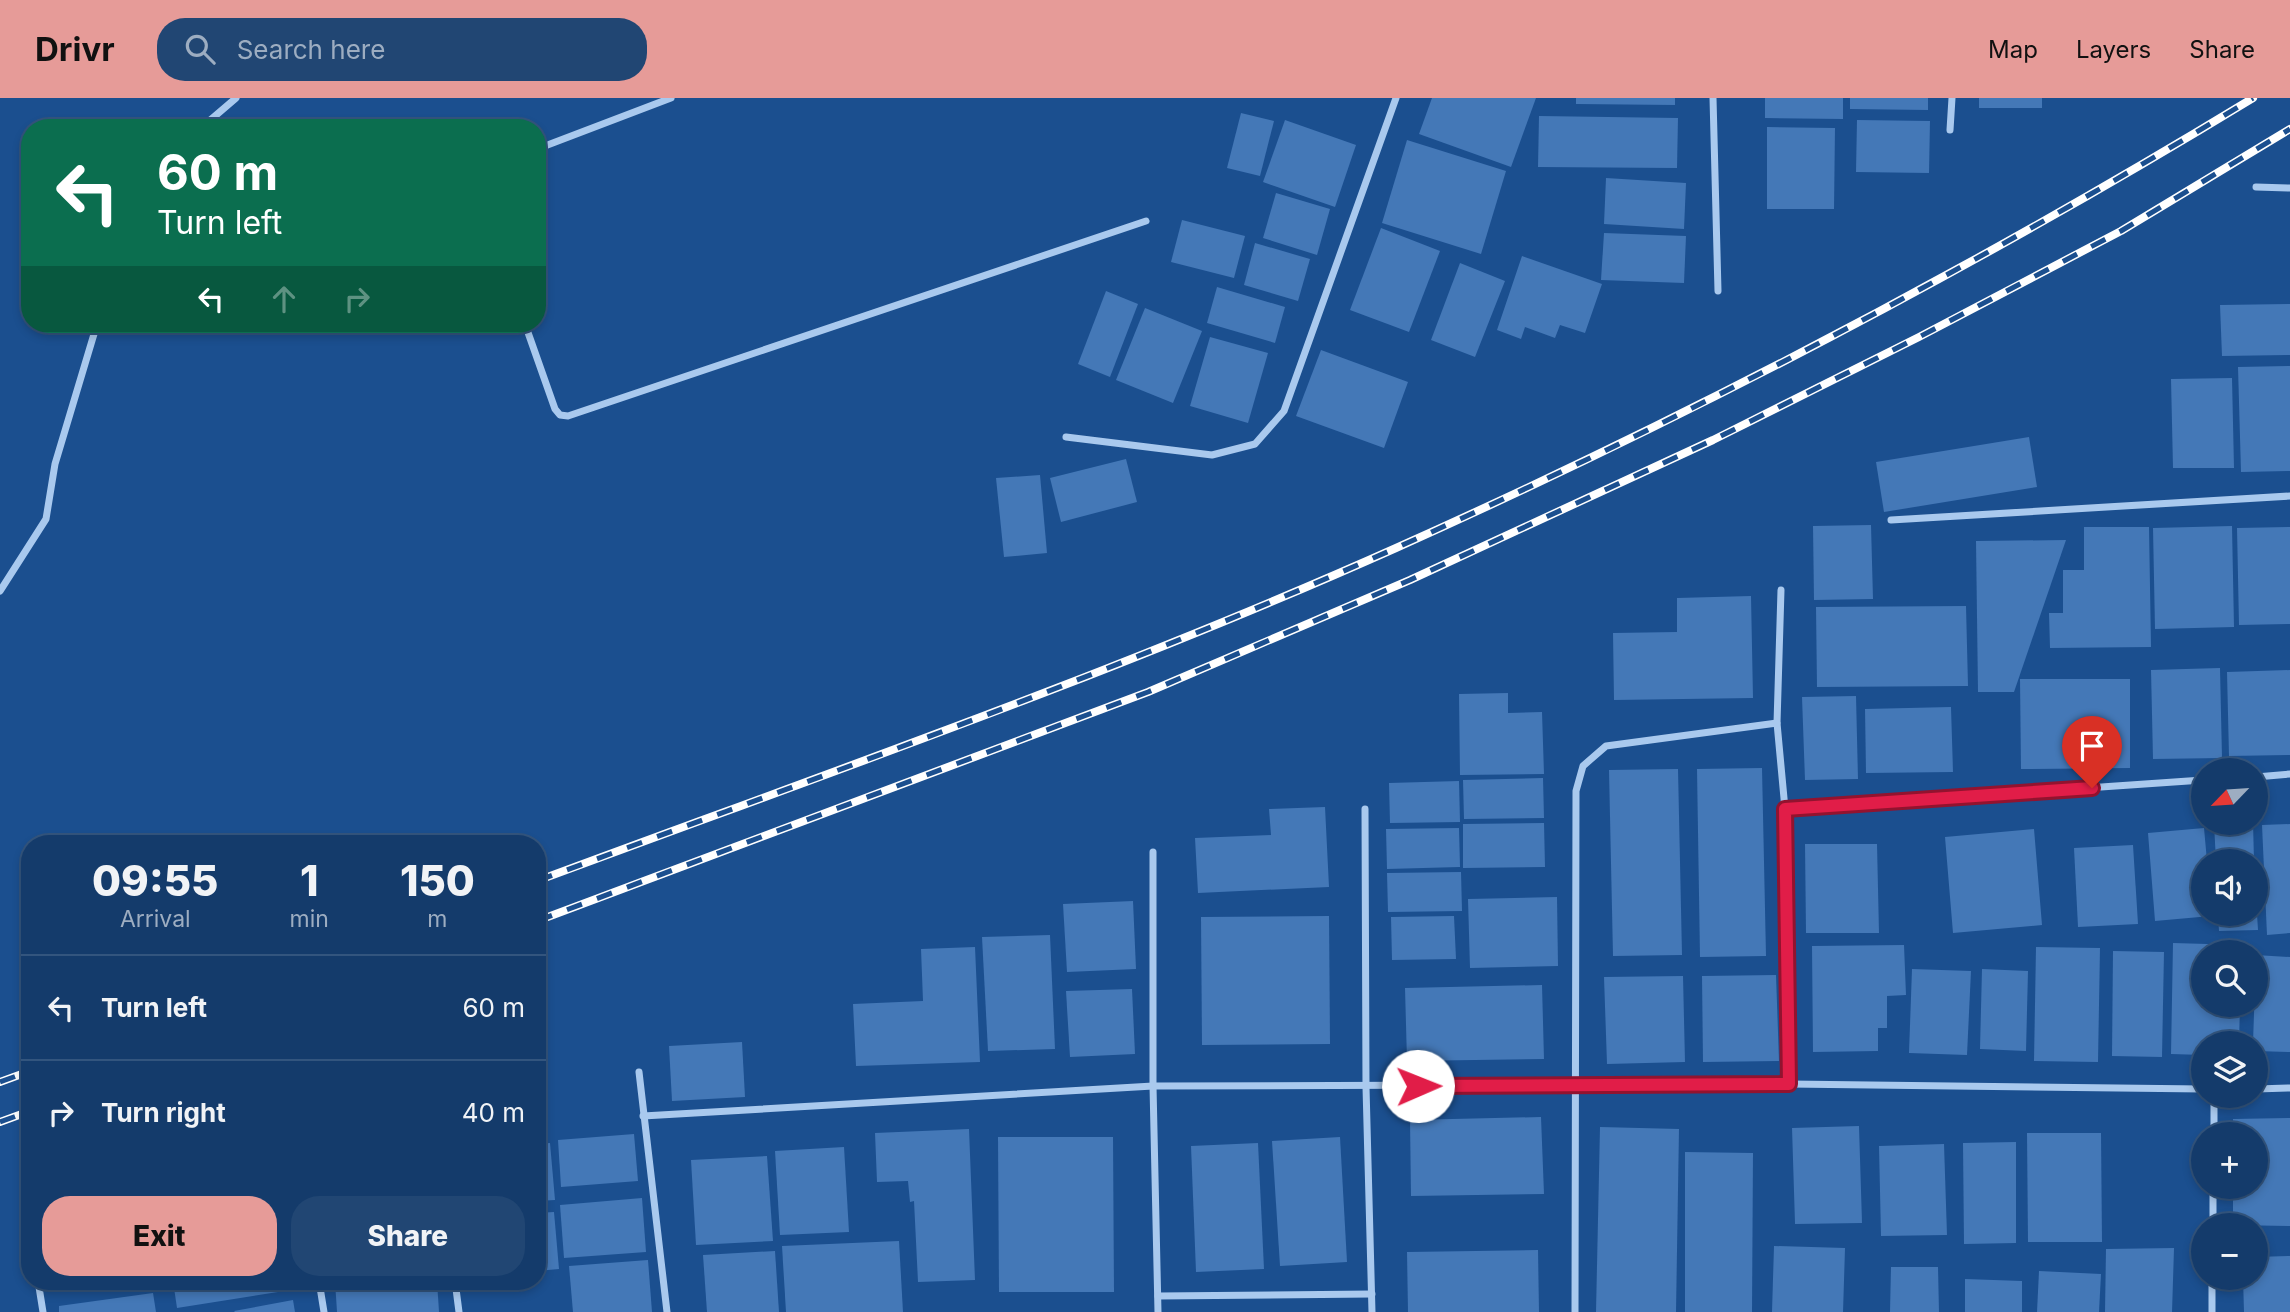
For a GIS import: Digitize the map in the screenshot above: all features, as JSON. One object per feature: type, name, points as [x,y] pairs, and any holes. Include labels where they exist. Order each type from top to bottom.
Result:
[{"type":"street","points":[[212,119],[236,98]]},
{"type":"street","points":[[546,146],[670,98]]},
{"type":"street","points":[[1066,437],[1212,455],[1255,444],[1284,411],[1396,98]]},
{"type":"street","points":[[1713,98],[1717,291]]},
{"type":"street","points":[[1950,130],[1952,98]]},
{"type":"street","points":[[2256,187],[2290,188]]},
{"type":"street","points":[[528,333],[555,410],[560,415],[568,416],[1146,221]]},
{"type":"street","points":[[0,591],[46,519],[55,464],[94,333]]},
{"type":"street","points":[[1891,520],[2290,496]]},
{"type":"street","points":[[1781,590],[1777,723],[1785,809],[1789,1084]]},
{"type":"street","points":[[1575,1312],[1576,791],[1583,766],[1606,746],[1777,723]]},
{"type":"street","points":[[2268,776],[2290,774]]},
{"type":"street","points":[[1785,809],[2191,781]]},
{"type":"street","points":[[1365,809],[1366,1087],[1373,1312]]},
{"type":"street","points":[[1153,852],[1153,1086],[1158,1312]]},
{"type":"street","points":[[639,1072],[667,1312]]},
{"type":"street","points":[[643,1116],[1153,1086],[1789,1084],[2191,1089]]},
{"type":"street","points":[[2268,1089],[2290,1088]]},
{"type":"street","points":[[39,1290],[43,1312]]},
{"type":"street","points":[[320,1290],[324,1312]]},
{"type":"street","points":[[457,1290],[459,1312]]},
{"type":"street","points":[[2211,1312],[2212,1290]]},
{"type":"street","points":[[1158,1296],[1372,1294]]},
{"type":"building","points":[[1432,98],[1536,98],[1511,167],[1419,134]]},
{"type":"building","points":[[1576,98],[1675,98],[1675,105],[1576,104]]},
{"type":"building","points":[[1765,98],[1843,98],[1843,119],[1765,118]]},
{"type":"building","points":[[1850,98],[1928,98],[1928,110],[1850,109]]},
{"type":"building","points":[[1979,98],[2042,98],[2042,108],[1979,108]]},
{"type":"building","points":[[1241,113],[1274,121],[1260,176],[1227,168]]},
{"type":"building","points":[[1539,116],[1678,118],[1677,168],[1538,167]]},
{"type":"building","points":[[1285,120],[1356,145],[1335,207],[1263,182]]},
{"type":"building","points":[[1857,120],[1930,121],[1929,173],[1856,172]]},
{"type":"building","points":[[1767,127],[1835,128],[1834,209],[1767,209]]},
{"type":"building","points":[[1407,140],[1506,171],[1481,254],[1382,223]]},
{"type":"building","points":[[1606,178],[1686,183],[1684,229],[1604,224]]},
{"type":"building","points":[[1276,193],[1330,209],[1317,255],[1263,238]]},
{"type":"building","points":[[1182,220],[1245,236],[1234,278],[1171,262]]},
{"type":"building","points":[[1381,228],[1440,251],[1409,332],[1350,310]]},
{"type":"building","points":[[1604,233],[1686,236],[1684,283],[1601,280]]},
{"type":"building","points":[[1255,243],[1310,259],[1298,301],[1244,285]]},
{"type":"building","points":[[1522,256],[1602,284],[1585,333],[1560,325],[1555,338],[1525,327],[1521,339],[1497,330]]},
{"type":"building","points":[[1460,263],[1505,281],[1475,357],[1431,340]]},
{"type":"building","points":[[1217,287],[1285,307],[1275,343],[1207,323]]},
{"type":"building","points":[[1106,291],[1138,304],[1110,377],[1078,364]]},
{"type":"building","points":[[2290,304],[2290,355],[2222,356],[2220,305]]},
{"type":"building","points":[[1145,308],[1202,331],[1173,403],[1116,380]]},
{"type":"building","points":[[1210,337],[1268,353],[1248,423],[1190,406]]},
{"type":"building","points":[[1321,350],[1408,382],[1384,448],[1296,416]]},
{"type":"building","points":[[2290,366],[2290,471],[2241,472],[2238,367]]},
{"type":"building","points":[[2232,378],[2234,468],[2173,468],[2171,379]]},
{"type":"building","points":[[2029,437],[2037,487],[1884,512],[1876,462]]},
{"type":"building","points":[[1126,459],[1137,502],[1061,522],[1050,478]]},
{"type":"building","points":[[1040,475],[1047,553],[1004,557],[996,478]]},
{"type":"building","points":[[1871,525],[1873,599],[1814,600],[1813,526]]},
{"type":"building","points":[[2232,526],[2234,627],[2155,629],[2153,528]]},
{"type":"building","points":[[2084,527],[2149,527],[2151,647],[2050,648],[2049,613],[2063,613],[2063,570],[2084,570]]},
{"type":"building","points":[[2290,527],[2290,624],[2239,625],[2237,528]]},
{"type":"building","points":[[2066,540],[2014,692],[1978,692],[1976,541]]},
{"type":"building","points":[[1751,596],[1753,698],[1614,700],[1613,633],[1677,632],[1677,598]]},
{"type":"building","points":[[1966,606],[1968,686],[1817,687],[1816,607]]},
{"type":"building","points":[[2220,668],[2222,758],[2153,759],[2151,670]]},
{"type":"building","points":[[2290,670],[2290,755],[2229,756],[2227,672]]},
{"type":"building","points":[[2020,679],[2130,679],[2130,768],[2021,769]]},
{"type":"building","points":[[1508,693],[1508,713],[1542,712],[1544,774],[1460,775],[1459,694]]},
{"type":"building","points":[[1856,696],[1858,779],[1805,780],[1802,697]]},
{"type":"building","points":[[1951,707],[1953,772],[1866,773],[1865,709]]},
{"type":"building","points":[[1762,768],[1766,956],[1700,957],[1697,769]]},
{"type":"building","points":[[1678,769],[1682,955],[1613,956],[1609,770]]},
{"type":"building","points":[[1543,778],[1544,818],[1464,819],[1463,780]]},
{"type":"building","points":[[1459,781],[1460,822],[1390,823],[1389,783]]},
{"type":"building","points":[[1325,807],[1329,887],[1198,893],[1195,838],[1271,835],[1269,809]]},
{"type":"building","points":[[1544,823],[1545,867],[1463,868],[1463,824]]},
{"type":"building","points":[[2290,824],[2290,933],[2267,935],[2268,849],[2263,849],[2262,835],[2268,835],[2268,825]]},
{"type":"building","points":[[1459,828],[1460,867],[1387,869],[1386,829]]},
{"type":"building","points":[[2034,829],[2042,925],[1953,933],[1945,837]]},
{"type":"building","points":[[2191,829],[2191,835],[2205,835],[2206,849],[2191,849],[2191,918],[2155,921],[2148,833]]},
{"type":"building","points":[[2215,835],[2253,835],[2254,849],[2215,849]]},
{"type":"building","points":[[1805,844],[1877,844],[1879,933],[1806,933]]},
{"type":"building","points":[[2133,845],[2138,924],[2078,927],[2074,848]]},
{"type":"building","points":[[1461,872],[1462,911],[1388,912],[1387,873]]},
{"type":"building","points":[[1557,897],[1558,966],[1470,968],[1468,899]]},
{"type":"building","points":[[1133,901],[1136,969],[1067,972],[1063,904]]},
{"type":"building","points":[[1329,916],[1330,1044],[1202,1045],[1201,917]]},
{"type":"building","points":[[1454,916],[1456,959],[1392,960],[1391,917]]},
{"type":"building","points":[[2219,926],[2258,926],[2258,930],[2219,931]]},
{"type":"building","points":[[1050,935],[1055,1049],[988,1051],[982,937]]},
{"type":"building","points":[[2173,943],[2191,944],[2191,1017],[2240,1017],[2239,1031],[2191,1031],[2191,1055],[2171,1054]]},
{"type":"building","points":[[1904,945],[1906,995],[1887,996],[1887,1028],[1878,1028],[1878,1051],[1813,1052],[1812,946]]},
{"type":"building","points":[[975,947],[980,1062],[856,1066],[853,1004],[923,1001],[921,949]]},
{"type":"building","points":[[2036,947],[2100,948],[2098,1062],[2034,1061]]},
{"type":"building","points":[[2113,951],[2164,952],[2162,1057],[2112,1056]]},
{"type":"building","points":[[2268,956],[2290,957],[2290,1052],[2268,1051],[2268,1031],[2253,1031],[2254,1017],[2268,1017]]},
{"type":"building","points":[[1912,969],[1971,971],[1967,1055],[1909,1053]]},
{"type":"building","points":[[1982,969],[2028,971],[2026,1051],[1980,1049]]},
{"type":"building","points":[[1776,975],[1779,1061],[1703,1062],[1702,976]]},
{"type":"building","points":[[1683,976],[1685,1062],[1607,1064],[1604,977]]},
{"type":"building","points":[[1542,985],[1544,1059],[1407,1061],[1405,988]]},
{"type":"building","points":[[1132,989],[1135,1054],[1070,1057],[1066,991]]},
{"type":"building","points":[[742,1042],[745,1097],[672,1101],[669,1046]]},
{"type":"building","points":[[1541,1117],[1544,1194],[1411,1196],[1410,1120]]},
{"type":"building","points":[[2290,1118],[2290,1226],[2268,1226],[2268,1213],[2233,1213],[2233,1199],[2268,1199],[2268,1122],[2233,1122],[2233,1119]]},
{"type":"building","points":[[1859,1126],[1862,1223],[1795,1224],[1792,1128]]},
{"type":"building","points":[[1600,1127],[1679,1129],[1676,1312],[1596,1312]]},
{"type":"building","points":[[969,1129],[975,1280],[918,1282],[914,1201],[910,1202],[908,1181],[877,1182],[875,1133]]},
{"type":"building","points":[[2027,1133],[2101,1133],[2102,1242],[2028,1242]]},
{"type":"building","points":[[634,1134],[638,1181],[561,1187],[558,1140]]},
{"type":"building","points":[[998,1137],[1113,1137],[1114,1292],[999,1292]]},
{"type":"building","points":[[1340,1137],[1347,1262],[1280,1266],[1272,1141]]},
{"type":"building","points":[[2016,1142],[2016,1243],[1964,1244],[1963,1143]]},
{"type":"building","points":[[546,1143],[550,1143],[555,1200],[546,1200]]},
{"type":"building","points":[[1258,1143],[1264,1269],[1196,1272],[1191,1146]]},
{"type":"building","points":[[1944,1144],[1947,1235],[1881,1236],[1879,1146]]},
{"type":"building","points":[[844,1147],[849,1232],[780,1235],[775,1151]]},
{"type":"building","points":[[1685,1152],[1753,1153],[1752,1312],[1685,1312]]},
{"type":"building","points":[[767,1156],[773,1241],[696,1245],[691,1160]]},
{"type":"building","points":[[642,1198],[646,1252],[564,1258],[560,1205]]},
{"type":"building","points":[[546,1212],[554,1212],[559,1269],[546,1270]]},
{"type":"building","points":[[899,1241],[903,1312],[786,1312],[782,1246]]},
{"type":"building","points":[[1774,1246],[1845,1248],[1843,1312],[1772,1312]]},
{"type":"building","points":[[2174,1248],[2172,1312],[2105,1312],[2106,1249]]},
{"type":"building","points":[[1538,1250],[1539,1312],[1408,1312],[1407,1252]]},
{"type":"building","points":[[775,1251],[779,1312],[707,1312],[703,1255]]},
{"type":"building","points":[[2290,1256],[2290,1312],[2244,1312],[2243,1290],[2268,1290],[2268,1257]]},
{"type":"building","points":[[648,1260],[652,1312],[573,1312],[569,1266]]},
{"type":"building","points":[[1891,1267],[1938,1267],[1939,1312],[1890,1312]]},
{"type":"building","points":[[2039,1271],[2101,1274],[2099,1312],[2037,1312]]},
{"type":"building","points":[[1965,1279],[2022,1281],[2022,1312],[1965,1312]]},
{"type":"building","points":[[174,1290],[291,1290],[177,1308]]},
{"type":"building","points":[[336,1290],[438,1290],[439,1312],[337,1312]]},
{"type":"building","points":[[153,1293],[156,1312],[59,1312],[59,1306]]},
{"type":"building","points":[[293,1300],[295,1312],[234,1311]]},
{"type":"railway","points":[[546,878],[862,762],[1184,638],[1291,594],[1506,498],[1616,446],[1832,336],[2044,221],[2253,98]]},
{"type":"railway","points":[[546,918],[1148,692],[1410,580],[1713,440],[1919,337],[2121,231],[2290,129]]},
{"type":"railway","points":[[0,1082],[21,1074]]},
{"type":"railway","points":[[0,1122],[21,1114]]},
{"type":"route","points":[[1418,1086],[1789,1084],[1785,809],[2092,788]]}]
